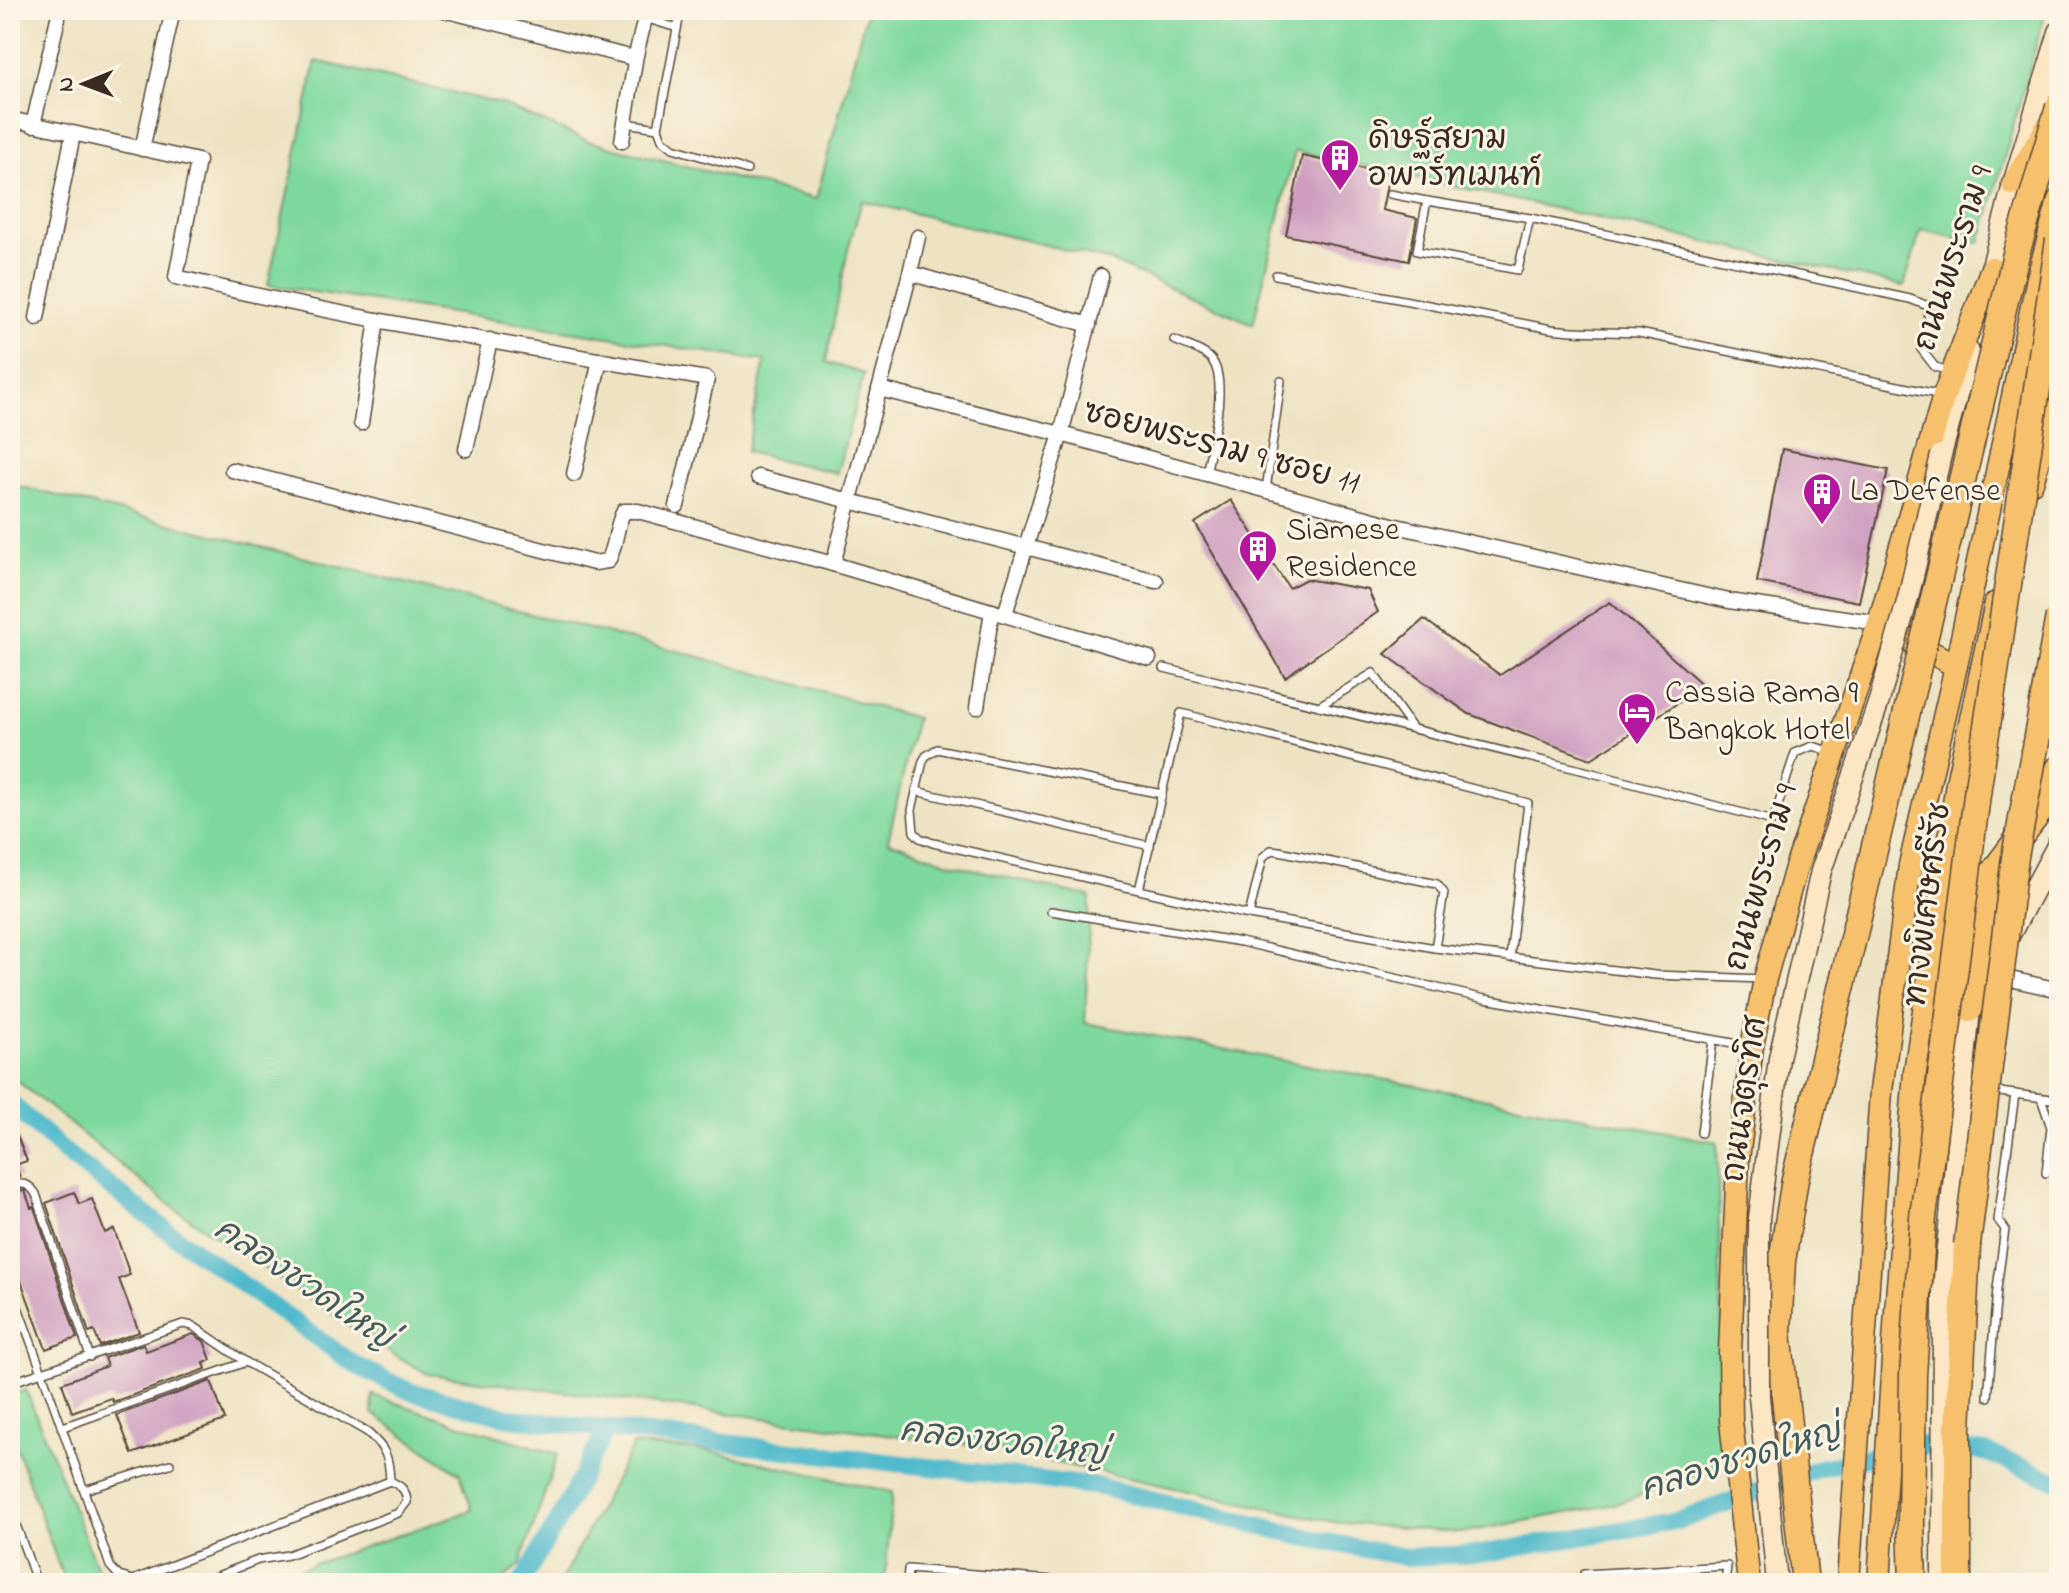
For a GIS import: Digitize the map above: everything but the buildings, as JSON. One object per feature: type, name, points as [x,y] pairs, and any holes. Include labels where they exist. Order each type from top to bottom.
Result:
[{"type":"highway","points":[[1805,1583],[1778,1332],[1782,1261],[1795,1179],[2016,254],[2059,108]]},
{"type":"highway","name":"ทางพิเศษศรีรัช","points":[[1913,1583],[1913,1376],[1923,1217],[1978,787],[2059,240]]},
{"type":"highway","points":[[1958,1583],[1958,1429],[1967,1245],[2015,857],[2059,616]]},
{"type":"highway","points":[[1931,955],[2038,813],[2059,769]]},
{"type":"highway","points":[[1970,1008],[1992,874]]},
{"type":"main road","name":"ถนนพระราม 9","points":[[1748,1576],[1731,1421],[1730,1353],[1738,1159],[1752,1047],[1765,979],[1795,871],[1879,623],[1944,395],[1992,268],[2013,184],[2059,32]]},
{"type":"main road","points":[[2013,184],[2059,108]]},
{"type":"main road","points":[[1848,1583],[1881,1091],[1910,865],[1956,666],[2038,278],[2059,200]]},
{"type":"main road","name":"ถนนจตุรทิศ","points":[[1777,1583],[1759,1396],[1759,1218],[1779,1058],[1821,871],[1879,701],[1992,268]]},
{"type":"main road","points":[[1879,1583],[1915,1072],[1931,955],[1957,783],[1986,640],[2059,392]]},
{"type":"main road","points":[[1988,514],[2001,494],[2008,491],[2019,495],[2023,511]]},
{"type":"main road","points":[[1879,623],[1956,666]]},
{"type":"main road","points":[[1942,1583],[1943,1289],[1970,1008],[2056,854]]},
{"type":"street","points":[[142,149],[173,10]]},
{"type":"street","points":[[444,10],[629,57],[636,55]]},
{"type":"street","points":[[622,141],[646,14]]},
{"type":"street","points":[[33,125],[58,18]]},
{"type":"street","points":[[10,119],[198,161],[176,277],[377,320],[707,379],[677,506]]},
{"type":"street","points":[[37,318],[73,134]]},
{"type":"street","points":[[833,564],[918,237]]},
{"type":"street","points":[[910,273],[1089,325]]},
{"type":"street","points":[[977,707],[998,612],[1026,548],[1061,434],[1101,276]]},
{"type":"street","points":[[361,423],[377,320]]},
{"type":"street","points":[[466,449],[490,340]]},
{"type":"street","points":[[574,474],[600,360]]},
{"type":"street","name":"ซอยพระราม 9 ซอย 11","points":[[879,389],[1061,434],[1392,525],[1729,601],[1879,623]]},
{"type":"street","points":[[232,470],[594,563],[608,561],[613,553],[618,522],[624,511],[638,511],[833,564],[1149,658]]},
{"type":"street","points":[[758,477],[1156,581]]},
{"type":"street","points":[[1988,975],[2059,990]]},
{"type":"lane","points":[[691,10],[679,19],[658,128],[662,139],[673,148],[747,170]]},
{"type":"lane","points":[[704,10],[741,12]]},
{"type":"lane","points":[[646,14],[677,28]]},
{"type":"lane","points":[[626,123],[658,128]]},
{"type":"lane","points":[[1390,194],[1530,218],[1910,299],[1928,306],[1929,323],[1921,349],[1927,360],[1935,367],[1952,372]]},
{"type":"lane","points":[[1427,201],[1417,251],[1518,270],[1530,218]]},
{"type":"lane","points":[[1276,275],[1551,329],[1580,333],[1599,330],[1639,333],[1944,395]]},
{"type":"lane","points":[[1174,340],[1209,357],[1219,371],[1220,390],[1206,474]]},
{"type":"lane","points":[[1266,490],[1281,381]]},
{"type":"lane","points":[[1164,668],[1773,821],[1795,753],[1813,746],[1834,753]]},
{"type":"lane","points":[[1319,706],[1373,673],[1413,729]]},
{"type":"lane","points":[[1139,890],[1181,713],[1528,803],[1510,958]]},
{"type":"lane","points":[[1162,794],[937,749],[923,761],[912,810],[914,832],[920,838],[1249,915],[1435,948],[1655,975],[1765,979]]},
{"type":"lane","points":[[916,791],[1150,846]]},
{"type":"lane","points":[[1249,915],[1263,857],[1271,850],[1279,851],[1437,884],[1444,893],[1435,948]]},
{"type":"lane","points":[[1051,911],[1241,942],[1485,999],[1752,1047]]},
{"type":"lane","points":[[1701,1133],[1713,1040]]},
{"type":"lane","points":[[1962,1087],[2059,1100]]},
{"type":"lane","points":[[1988,1397],[2005,1229],[1998,1220],[2015,1094]]},
{"type":"lane","points":[[2041,1098],[2051,1127],[2046,1173]]},
{"type":"lane","points":[[10,1186],[21,1183],[31,1187],[36,1194],[90,1357]]},
{"type":"lane","points":[[10,1286],[63,1427],[110,1566],[119,1576],[138,1581],[390,1481],[401,1486],[406,1494],[407,1502],[398,1513],[288,1555],[258,1560],[200,1583]]},
{"type":"lane","points":[[10,1383],[183,1324],[193,1326],[246,1362],[367,1432],[380,1444],[389,1459],[390,1481]]},
{"type":"lane","points":[[63,1427],[246,1362]]},
{"type":"lane","points":[[84,1490],[170,1464]]},
{"type":"lane","points":[[10,1508],[37,1583]]},
{"type":"lane","points":[[1583,1583],[1584,1574],[1727,1566],[1725,1583]]},
{"type":"lane","points":[[1680,1583],[1681,1568]]},
{"type":"lane","points":[[907,1583],[908,1569],[1094,1583]]},
{"type":"lane","points":[[1629,1583],[1630,1571]]},
{"type":"green space","points":[[867,10],[2046,10],[1980,243],[1921,230],[1904,286],[1295,151],[1253,324],[1107,260],[862,201],[848,249],[826,362],[864,374],[837,473],[746,452],[765,361],[268,285],[316,61],[501,104],[588,141],[816,199]]},
{"type":"green space","points":[[10,484],[682,652],[916,718],[888,841],[956,865],[1090,897],[1085,1023],[1717,1142],[1725,1464],[1616,1504],[1461,1533],[1333,1522],[984,1447],[428,1374],[386,1350],[175,1209],[10,1075]]},
{"type":"green space","points":[[26,1390],[103,1583],[65,1583],[10,1430],[10,1395]]},
{"type":"green space","points":[[373,1395],[558,1454],[520,1565],[498,1583],[258,1583],[472,1510],[460,1474],[372,1413]]},
{"type":"green space","points":[[633,1445],[708,1451],[892,1492],[885,1583],[560,1583]]},
{"type":"waterway","name":"คลองชวดใหญ่","points":[[10,1102],[62,1150],[165,1229],[355,1365],[409,1391],[512,1418],[1101,1487],[1318,1540],[1405,1557],[1479,1554],[1681,1520],[1816,1469],[1920,1445],[1985,1452],[2059,1482]]},
{"type":"waterway","points":[[521,1583],[607,1428]]},
{"type":"place","name":"ดิษฐ์สยาม อพาร์ทเมนท์","points":[[1340,192]]},
{"type":"place","name":"La Defense","points":[[1822,526]]},
{"type":"place","name":"Siamese Residence","points":[[1258,583]]},
{"type":"place","name":"Cassia Rama 9 Bangkok Hotel","points":[[1637,746]]}]
